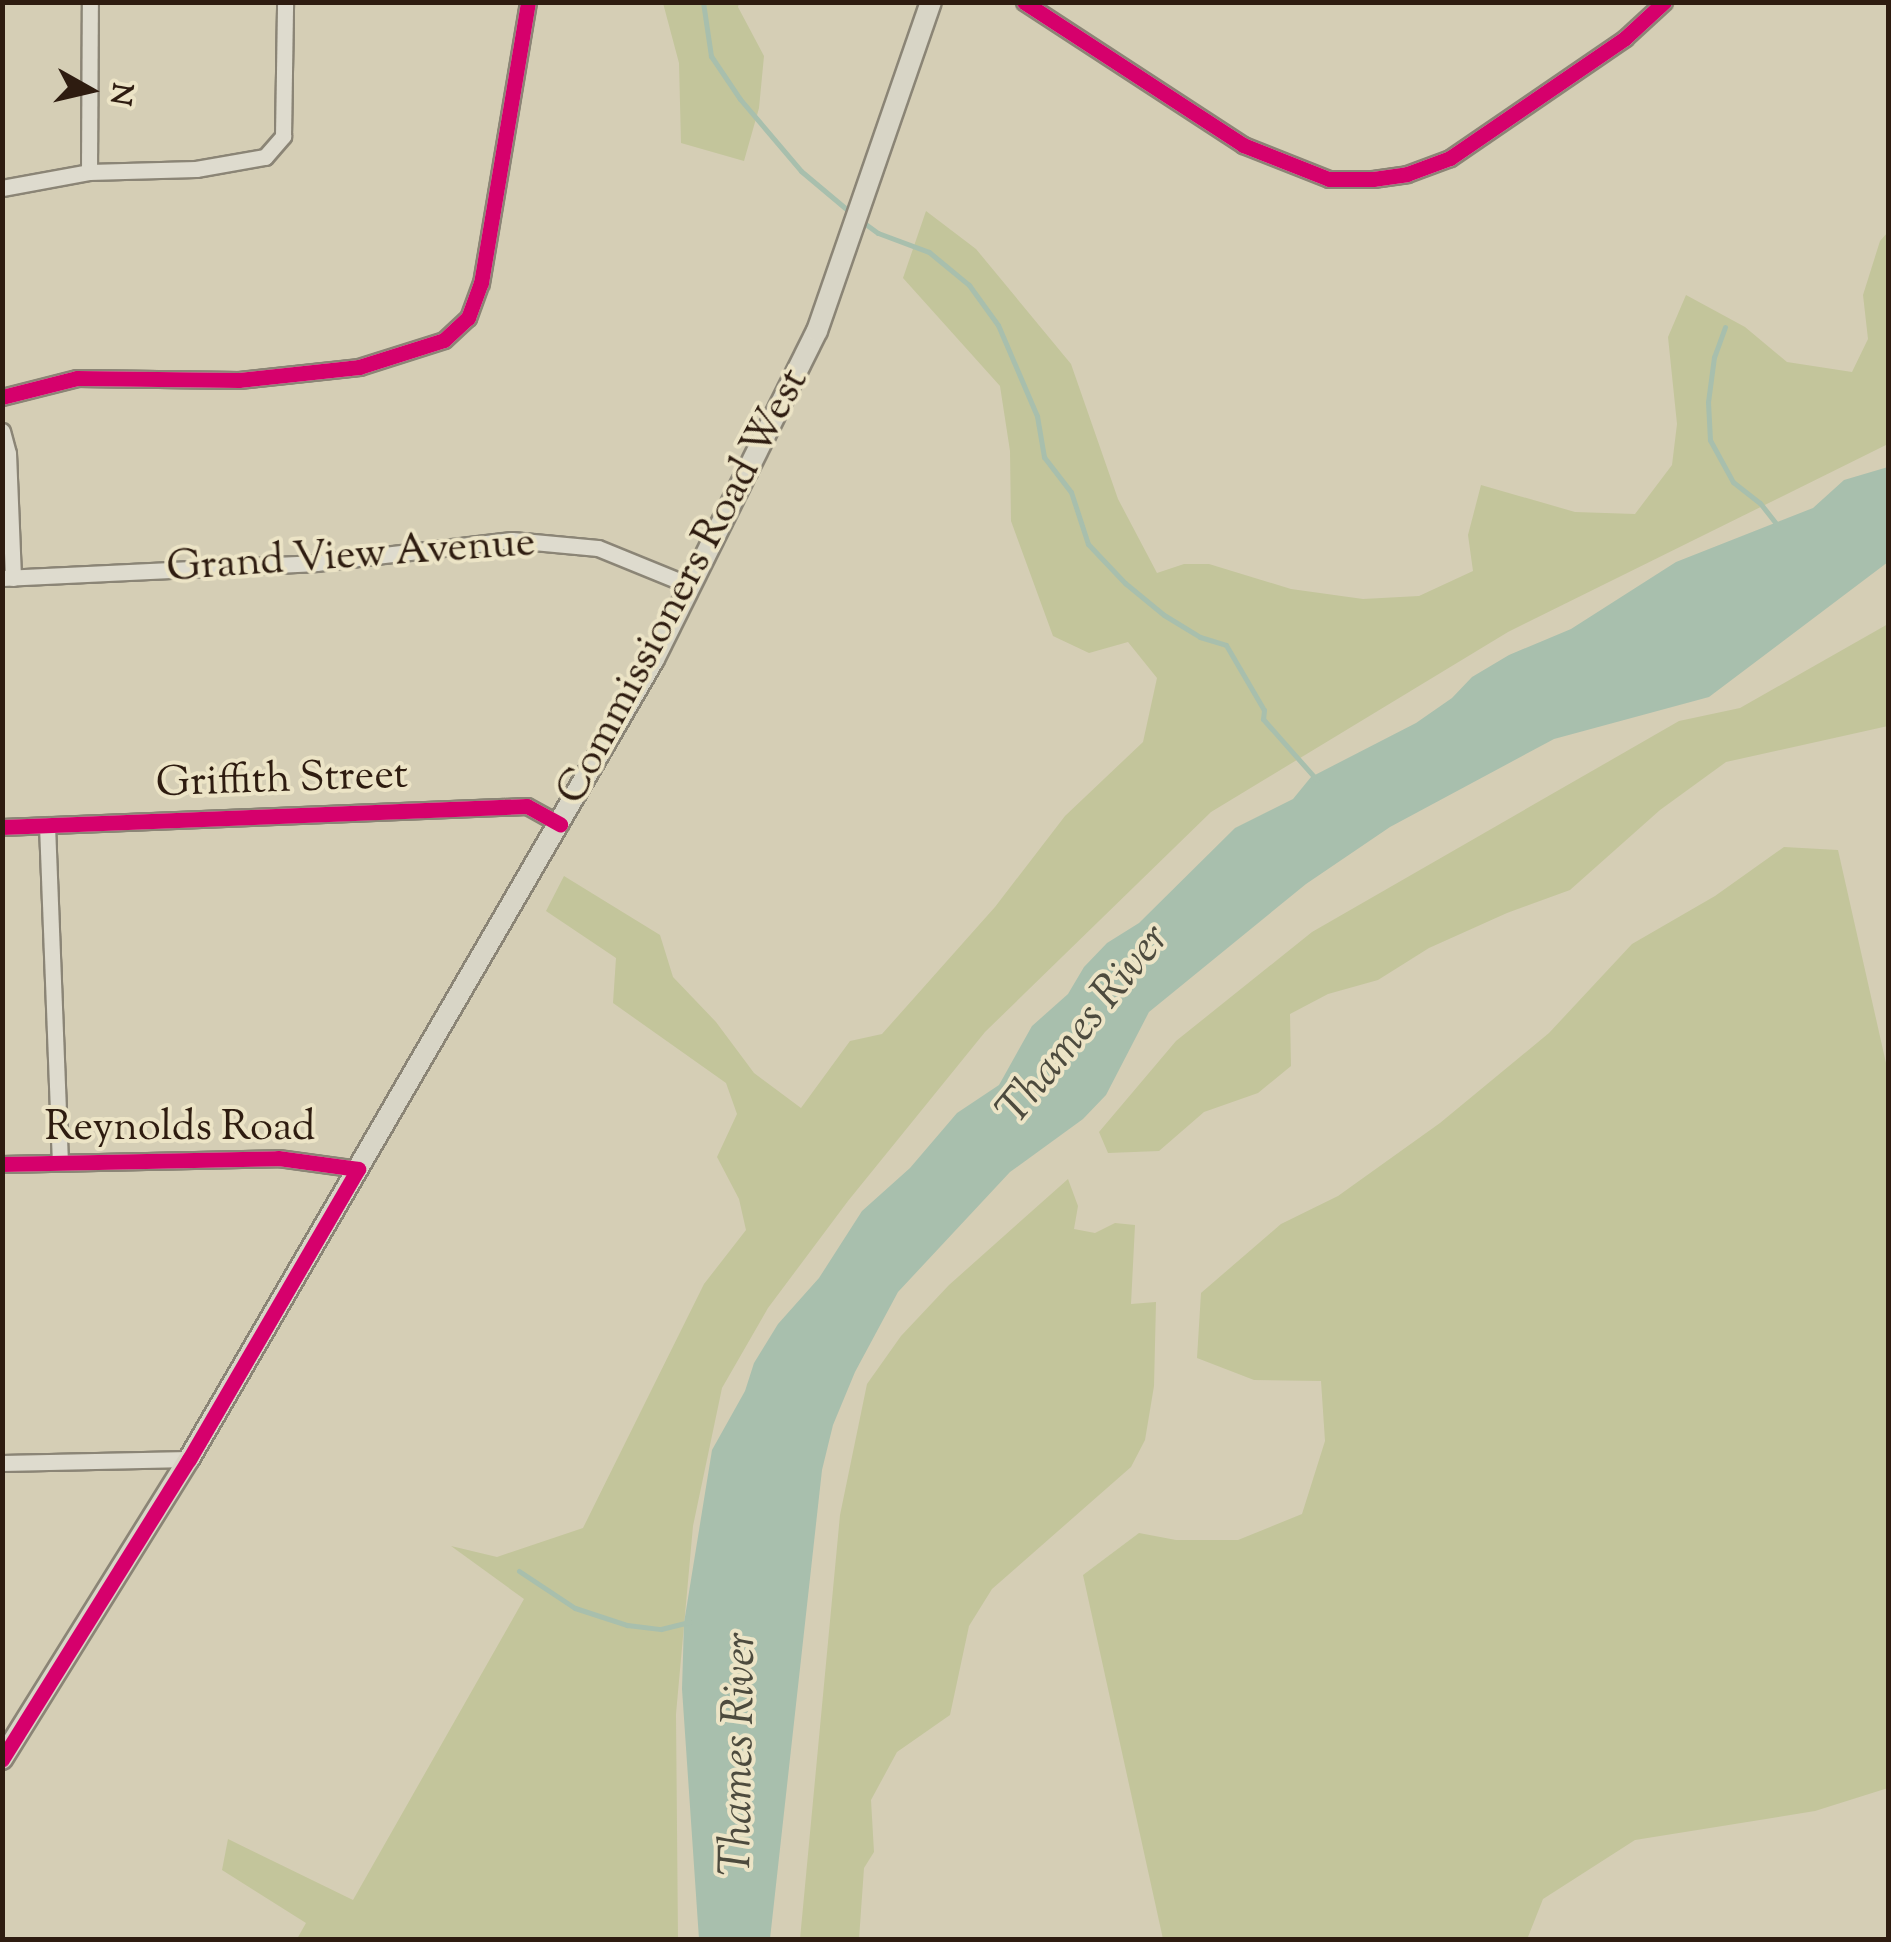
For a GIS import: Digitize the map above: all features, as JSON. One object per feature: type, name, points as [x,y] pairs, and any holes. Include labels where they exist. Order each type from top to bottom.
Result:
[{"type":"main road","name":"Commissioners Road West","points":[[2,1758],[189,1460],[560,824],[691,586],[817,331],[931,2]]},
{"type":"street","points":[[89,172],[90,2]]},
{"type":"street","points":[[2,188],[89,172],[196,170],[264,157],[283,136],[285,2]]},
{"type":"street","points":[[2,397],[77,378],[239,380],[359,367],[444,340],[468,318],[482,283],[528,2]]},
{"type":"street","points":[[1024,2],[1242,146],[1328,179],[1373,179],[1408,174],[1450,158],[1625,38],[1664,2]]},
{"type":"street","points":[[2,431],[8,454],[8,578]]},
{"type":"street","name":"Grand View Avenue","points":[[8,578],[316,563],[512,540],[598,548],[691,586]]},
{"type":"street","name":"Griffith Street","points":[[2,826],[527,806],[560,824]]},
{"type":"street","points":[[47,825],[60,1162]]},
{"type":"street","name":"Reynolds Road","points":[[2,1164],[278,1158],[358,1169]]},
{"type":"street","points":[[2,1463],[189,1460]]},
{"type":"green space","points":[[663,3],[739,3],[764,56],[759,108],[744,161],[681,143],[679,63]]},
{"type":"green space","points":[[926,211],[976,249],[1071,364],[1118,499],[1157,573],[1184,564],[1209,564],[1291,589],[1363,599],[1419,596],[1473,571],[1468,535],[1481,485],[1575,512],[1635,514],[1672,465],[1677,424],[1668,337],[1686,295],[1745,327],[1787,362],[1852,372],[1868,339],[1863,295],[1880,241],[1888,232],[1888,444],[1508,632],[1211,812],[985,1032],[848,1201],[768,1308],[722,1388],[693,1526],[676,1714],[678,1939],[297,1939],[306,1923],[222,1870],[228,1839],[353,1900],[524,1599],[451,1546],[497,1557],[583,1528],[704,1284],[746,1230],[739,1199],[717,1157],[737,1114],[726,1083],[613,1003],[616,958],[546,911],[564,876],[660,935],[673,977],[716,1022],[754,1073],[801,1108],[850,1041],[882,1034],[995,907],[1065,816],[1143,742],[1157,678],[1128,642],[1089,653],[1053,636],[1011,521],[1010,451],[1000,386],[903,278]]},
{"type":"green space","points":[[1888,624],[1888,726],[1726,762],[1660,810],[1570,890],[1429,948],[1378,980],[1328,994],[1290,1014],[1291,1066],[1258,1093],[1204,1112],[1159,1151],[1108,1153],[1099,1132],[1176,1041],[1312,932],[1679,721],[1740,708]]},
{"type":"green space","points":[[1784,847],[1838,850],[1888,1072],[1888,1788],[1815,1811],[1635,1840],[1543,1899],[1528,1937],[1522,1939],[1163,1939],[1083,1575],[1139,1533],[1176,1540],[1238,1540],[1302,1514],[1325,1441],[1321,1381],[1254,1380],[1197,1358],[1201,1293],[1281,1224],[1338,1196],[1440,1123],[1549,1033],[1632,944],[1715,896]]},
{"type":"green space","points":[[1068,1179],[1078,1206],[1074,1229],[1095,1233],[1115,1223],[1135,1225],[1131,1304],[1156,1302],[1154,1386],[1145,1440],[1131,1467],[992,1589],[969,1626],[950,1715],[897,1752],[871,1800],[874,1852],[864,1868],[859,1939],[800,1939],[840,1515],[867,1384],[901,1336],[949,1285]]},
{"type":"water","name":"Thames River","points":[[1888,467],[1888,562],[1709,697],[1554,739],[1390,827],[1306,884],[1149,1012],[1106,1095],[1083,1119],[1010,1172],[898,1292],[855,1372],[833,1425],[822,1470],[770,1939],[699,1939],[682,1689],[684,1623],[712,1450],[745,1391],[754,1363],[778,1324],[819,1278],[862,1211],[910,1168],[957,1113],[999,1085],[1032,1026],[1068,994],[1084,967],[1107,943],[1139,923],[1235,828],[1293,799],[1311,777],[1416,723],[1452,698],[1472,677],[1509,655],[1571,629],[1676,562],[1813,508],[1844,480]]},
{"type":"waterway","points":[[703,2],[711,56],[740,99],[801,171],[851,213]]},
{"type":"waterway","points":[[860,220],[878,233],[929,252],[969,285],[998,325],[1037,416],[1044,457],[1071,492],[1088,544],[1125,583],[1164,615],[1200,637],[1226,645],[1264,710],[1263,719],[1317,780]]},
{"type":"waterway","points":[[1725,327],[1714,357],[1708,402],[1710,440],[1733,482],[1760,503],[1777,525]]},
{"type":"waterway","points":[[519,1571],[575,1608],[627,1625],[661,1629],[689,1622]]},
{"type":"cycle path","points":[[2,397],[77,378],[239,380],[359,367],[444,340],[468,318],[481,283],[528,2]]},
{"type":"cycle path","points":[[1024,2],[1243,145],[1329,179],[1407,174],[1450,158],[1625,38],[1664,2]]},
{"type":"cycle path","points":[[2,827],[527,806],[560,824]]},
{"type":"cycle path","points":[[2,1164],[278,1158],[358,1169],[189,1459],[2,1759]]}]
